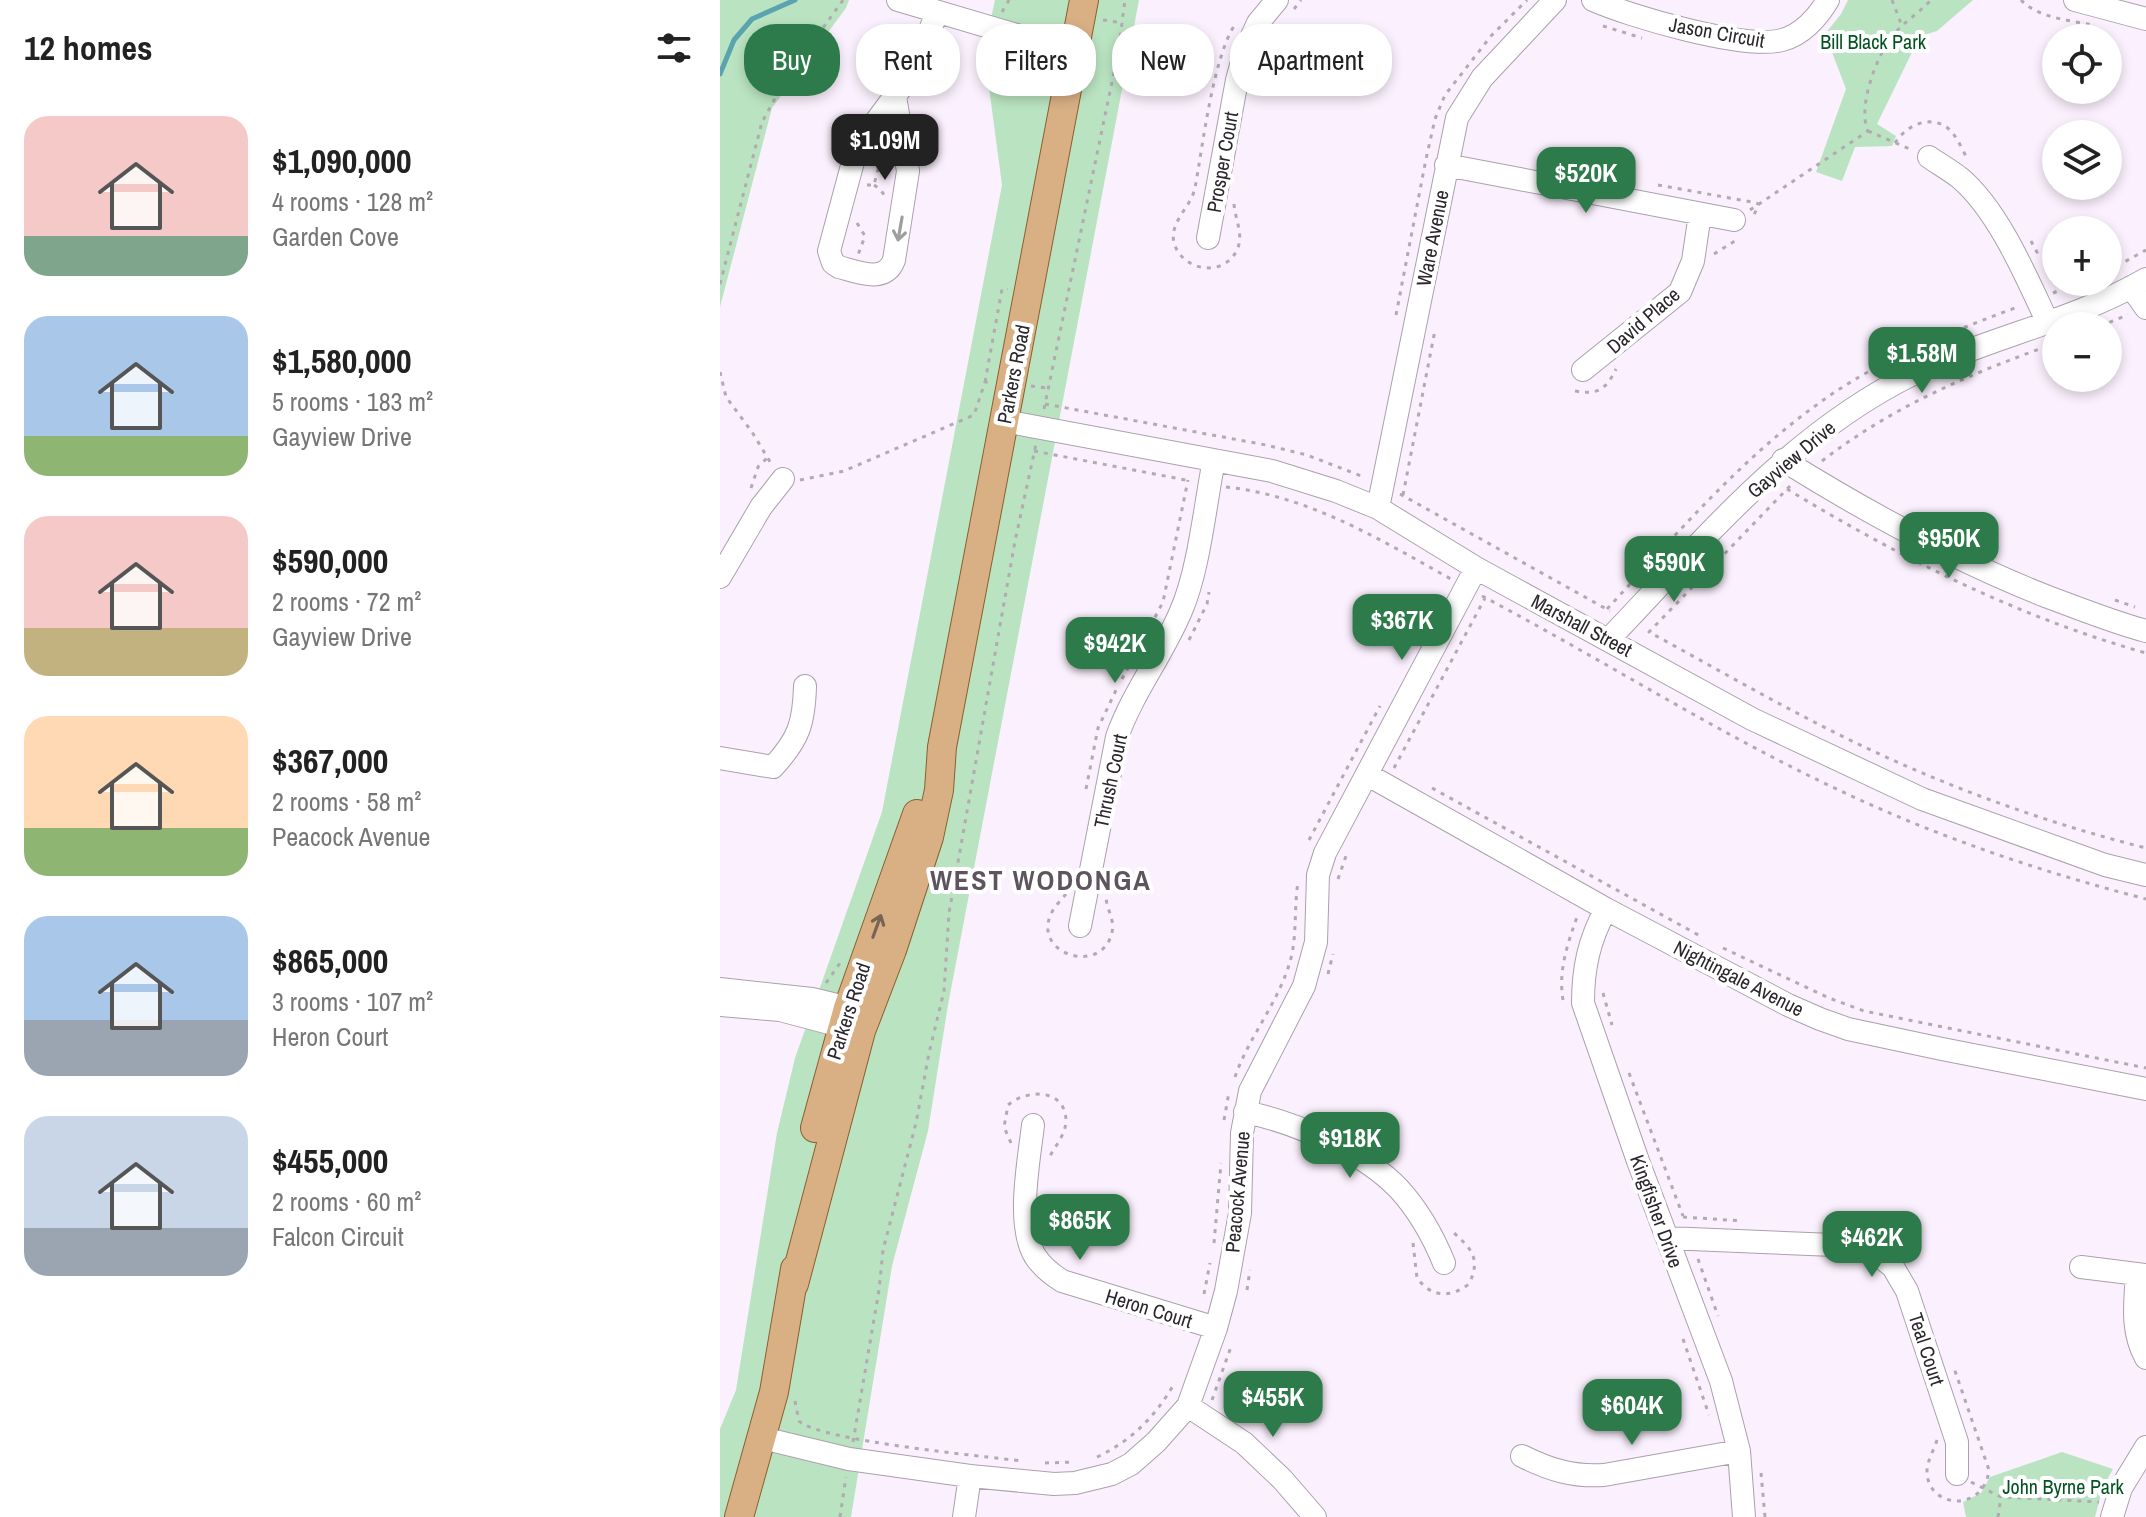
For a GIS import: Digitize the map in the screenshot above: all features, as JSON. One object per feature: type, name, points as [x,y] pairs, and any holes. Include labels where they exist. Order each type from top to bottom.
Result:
[{"type":"main road","name":"Parkers Road","points":[[855,1020],[918,872],[939,790],[942,747],[1004,421],[998,383],[1064,96]]},
{"type":"main road","name":"Parkers Road","points":[[739,1517],[774,1392],[794,1284],[855,1020],[942,747]]},
{"type":"street","points":[[898,0],[978,24]]},
{"type":"street","name":"Prosper Court","points":[[1208,238],[1241,65],[1258,23],[1277,0]]},
{"type":"street","name":"Ware Avenue","points":[[1378,508],[1457,118],[1482,78],[1555,0]]},
{"type":"street","name":"Jason Circuit","points":[[1593,0],[1636,17],[1722,36],[1768,42],[1784,40],[1798,33],[1810,24],[1828,0]]},
{"type":"street","points":[[2075,0],[2146,19]]},
{"type":"street","points":[[895,97],[908,171],[894,260],[887,272],[879,275],[839,267],[833,263],[829,251],[853,159],[863,137],[915,69],[937,12]]},
{"type":"street","points":[[1929,157],[1961,179],[1986,209],[2016,255],[2043,312]]},
{"type":"street","points":[[1446,165],[1700,214],[1743,227]]},
{"type":"street","name":"David Place","points":[[1579,381],[1680,292],[1693,261],[1700,214]]},
{"type":"street","points":[[2138,283],[2146,308]]},
{"type":"street","name":"Gayview Drive","points":[[2069,312],[2138,283]]},
{"type":"street","name":"Gayview Drive","points":[[1609,639],[1783,460],[1875,395],[1913,374],[2042,323]]},
{"type":"street","name":"Marshall Street","points":[[1004,421],[1214,460],[1302,480],[1378,508],[1476,585],[1609,639],[1752,719],[1922,799],[2105,865],[2146,875]]},
{"type":"street","name":"Thrush Court","points":[[1080,926],[1117,737],[1189,590],[1214,460]]},
{"type":"street","points":[[1783,460],[1902,531],[1995,576],[2115,623],[2146,631]]},
{"type":"street","points":[[720,577],[761,507],[783,479]]},
{"type":"street","name":"Peacock Avenue","points":[[762,1438],[852,1449],[970,1476],[1075,1483],[1112,1474],[1131,1464],[1196,1412],[1226,1291],[1240,1213],[1245,1112],[1250,1091],[1304,986],[1316,942],[1318,875],[1325,853],[1331,837],[1376,779],[1476,585]]},
{"type":"street","points":[[720,758],[773,767],[800,731],[805,686]]},
{"type":"street","name":"Nightingale Avenue","points":[[1376,779],[1602,915],[1788,1005],[1848,1029],[2146,1089]]},
{"type":"street","name":"Kingfisher Drive","points":[[1602,915],[1586,953],[1583,1003],[1680,1231],[1721,1381],[1729,1453],[1744,1517]]},
{"type":"street","points":[[720,989],[812,999],[855,1020]]},
{"type":"street","points":[[720,1005],[855,1020]]},
{"type":"street","points":[[1245,1112],[1266,1116],[1315,1136],[1363,1161],[1398,1188],[1419,1214],[1444,1263]]},
{"type":"street","name":"Heron Court","points":[[1033,1125],[1025,1210],[1033,1254],[1046,1270],[1062,1281],[1216,1328]]},
{"type":"street","name":"Teal Court","points":[[1680,1231],[1858,1246],[1878,1255],[1893,1267],[1907,1291],[1957,1442],[1957,1474]]},
{"type":"street","points":[[2081,1267],[2142,1274],[2134,1318],[2137,1341],[2146,1358]]},
{"type":"street","points":[[1196,1412],[1244,1443],[1282,1479],[1315,1517]]},
{"type":"street","points":[[2113,1510],[2146,1447]]},
{"type":"street","points":[[1522,1456],[1552,1471],[1583,1477],[1729,1453]]},
{"type":"street","points":[[964,1517],[970,1476]]},
{"type":"path","points":[[720,284],[762,122],[784,82],[843,0]]},
{"type":"path","points":[[1000,15],[1009,0]]},
{"type":"path","points":[[840,1517],[879,1290],[883,1250],[916,1123],[944,991],[954,881],[1015,541],[1123,23],[1125,0]]},
{"type":"path","points":[[1892,0],[1902,27]]},
{"type":"path","points":[[1929,157],[1868,131],[1863,121],[1867,90],[1892,36],[1931,0]]},
{"type":"path","points":[[1083,8],[1123,23]]},
{"type":"path","points":[[1711,256],[1743,227],[1759,204],[1868,131]]},
{"type":"path","points":[[1658,185],[1759,204]]},
{"type":"path","points":[[1743,227],[1759,204]]},
{"type":"path","points":[[2122,263],[2146,250]]},
{"type":"path","points":[[720,372],[726,397],[783,479],[807,481],[844,471],[974,415],[998,383],[1002,289]]},
{"type":"path","points":[[2122,317],[2146,308]]},
{"type":"path","points":[[1403,497],[1436,325]]},
{"type":"path","points":[[2042,348],[1933,391],[1847,442],[1778,498],[1649,632],[1853,742],[1954,787],[2089,834],[2146,848]]},
{"type":"path","points":[[1579,381],[1596,393],[1606,387],[1617,367]]},
{"type":"path","points":[[998,383],[1048,389]]},
{"type":"path","points":[[1034,451],[1209,486],[1260,493],[1347,522],[1476,585],[1768,754],[1872,806],[1948,838],[2026,865],[2146,899]]},
{"type":"path","points":[[1376,779],[1476,585]]},
{"type":"path","points":[[2108,598],[2146,610]]},
{"type":"path","points":[[1306,849],[1384,699]]},
{"type":"path","points":[[1421,782],[1704,938]]},
{"type":"path","points":[[1336,885],[1347,855]]},
{"type":"path","points":[[918,872],[954,881]]},
{"type":"path","points":[[1224,1120],[1225,1105],[1239,1063],[1265,1019],[1290,959],[1299,875]]},
{"type":"path","points":[[1565,1011],[1561,982],[1565,951],[1579,912],[1602,915]]},
{"type":"path","points":[[1717,945],[1829,998],[1864,1011],[2146,1068]]},
{"type":"path","points":[[1324,984],[1333,962],[1333,947]]},
{"type":"path","points":[[821,986],[842,961]]},
{"type":"path","points":[[1603,986],[1616,1038]]},
{"type":"path","points":[[1627,1068],[1680,1231],[1722,1329]]},
{"type":"path","points":[[1012,1148],[1004,1127],[1008,1105],[1028,1094],[1044,1093],[1064,1111],[1066,1123],[1049,1158],[1047,1170]]},
{"type":"path","points":[[1214,1246],[1222,1150]]},
{"type":"path","points":[[1680,1231],[1755,1222]]},
{"type":"path","points":[[1196,1412],[1216,1392],[1216,1328],[1211,1261]]},
{"type":"path","points":[[1245,1296],[1250,1269]]},
{"type":"path","points":[[1681,1330],[1729,1453]]},
{"type":"path","points":[[1937,1437],[1927,1468],[1930,1485],[1940,1495],[1960,1501],[1974,1498],[1988,1476],[1988,1463],[1951,1359]]},
{"type":"path","points":[[1096,1457],[1113,1449],[1141,1428],[1158,1409],[1180,1375]]},
{"type":"path","points":[[794,1390],[801,1424],[852,1449],[1028,1461]]},
{"type":"path","points":[[1041,1463],[1085,1461]]},
{"type":"path","points":[[1759,1461],[1765,1517]]},
{"type":"path","points":[[1957,1474],[2001,1497],[2113,1510]]},
{"type":"path","points":[[1998,1517],[2001,1497]]},
{"type":"green space","points":[[720,0],[849,0],[834,24],[744,24],[744,96],[781,96],[772,108],[720,307]]},
{"type":"green space","points":[[995,0],[1139,0],[1134,24],[1112,24],[1112,96],[1121,96],[948,1005],[928,1131],[892,1266],[851,1517],[720,1517],[720,1429],[736,1390],[777,1133],[795,1058],[882,812],[1002,185],[990,96],[1096,96],[1096,24],[990,24]]},
{"type":"green space","name":"Bill Black Park","points":[[1848,0],[1973,0],[1937,31],[1920,36],[1877,124],[1896,136],[1892,146],[1855,147],[1842,181],[1816,172],[1846,89],[1825,34]]},
{"type":"green space","name":"John Byrne Park","points":[[2062,1452],[2113,1469],[2103,1487],[2095,1517],[1966,1517],[1963,1502],[1981,1493],[1990,1477]]},
{"type":"waterway","points":[[720,74],[734,40],[752,19],[795,0]]},
{"type":"district","name":"WEST WODONGA","points":[[1041,880]]}]
